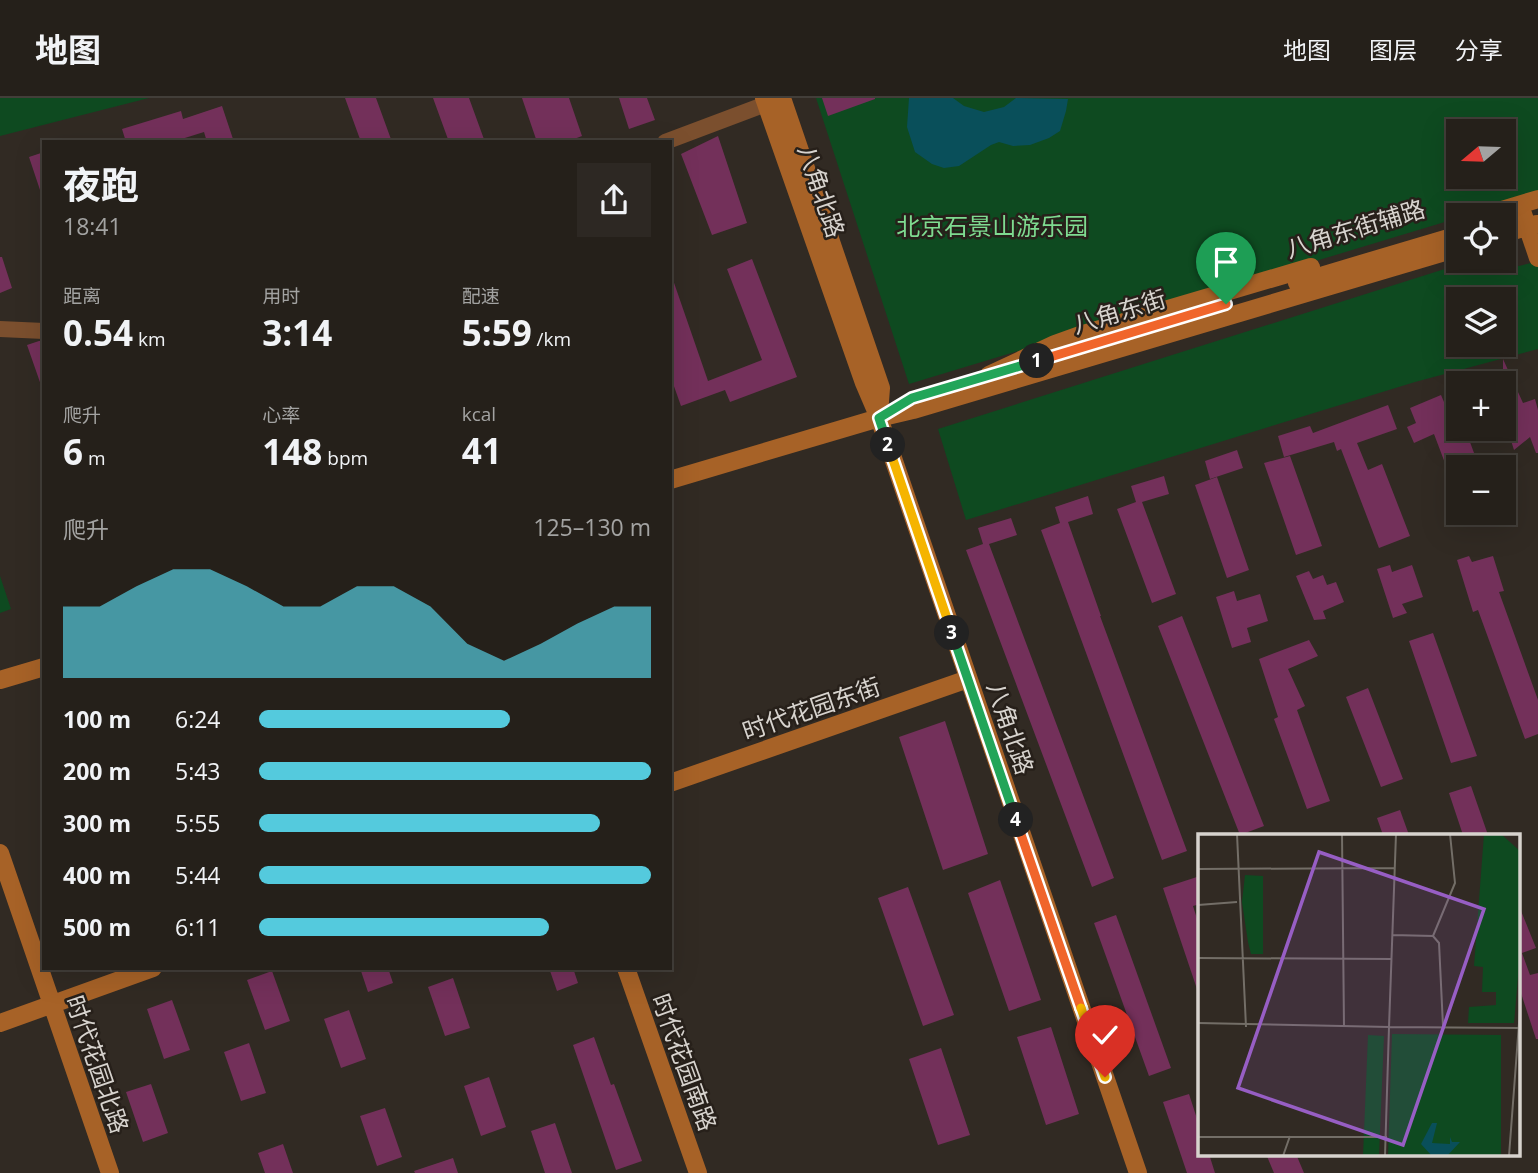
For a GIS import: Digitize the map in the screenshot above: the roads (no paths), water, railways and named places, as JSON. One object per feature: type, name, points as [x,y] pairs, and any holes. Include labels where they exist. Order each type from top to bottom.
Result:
[{"type":"street","points":[[670,140],[771,100]]},
{"type":"street","name":"八角北路","points":[[771,100],[864,383],[879,418],[1138,1173]]},
{"type":"street","points":[[1538,199],[1529,217],[1538,258]]},
{"type":"street","name":"八角东街辅路","points":[[989,375],[1080,335],[1446,227]]},
{"type":"street","name":"八角东街","points":[[879,418],[912,398],[1446,239]]},
{"type":"street","name":"八角东街","points":[[672,479],[1446,252]]},
{"type":"street","points":[[0,329],[42,331]]},
{"type":"street","points":[[0,680],[42,668]]},
{"type":"street","name":"时代花园东街","points":[[672,782],[968,679]]},
{"type":"street","name":"时代花园北路","points":[[0,853],[98,1173]]},
{"type":"street","name":"时代花园北路","points":[[0,889],[110,1173]]},
{"type":"street","points":[[0,1023],[147,970]]},
{"type":"street","name":"时代花园南路","points":[[627,970],[698,1173]]},
{"type":"street","name":"时代花园南路","points":[[637,970],[707,1173]]},
{"type":"water","points":[[909,98],[953,98],[964,106],[984,112],[1004,107],[1016,98],[1068,99],[1060,131],[1049,138],[1030,145],[1013,146],[999,142],[959,166],[944,168],[932,164],[915,152],[907,127]]},
{"type":"park label","name":"北京石景山游乐园","points":[[992,225]]}]
